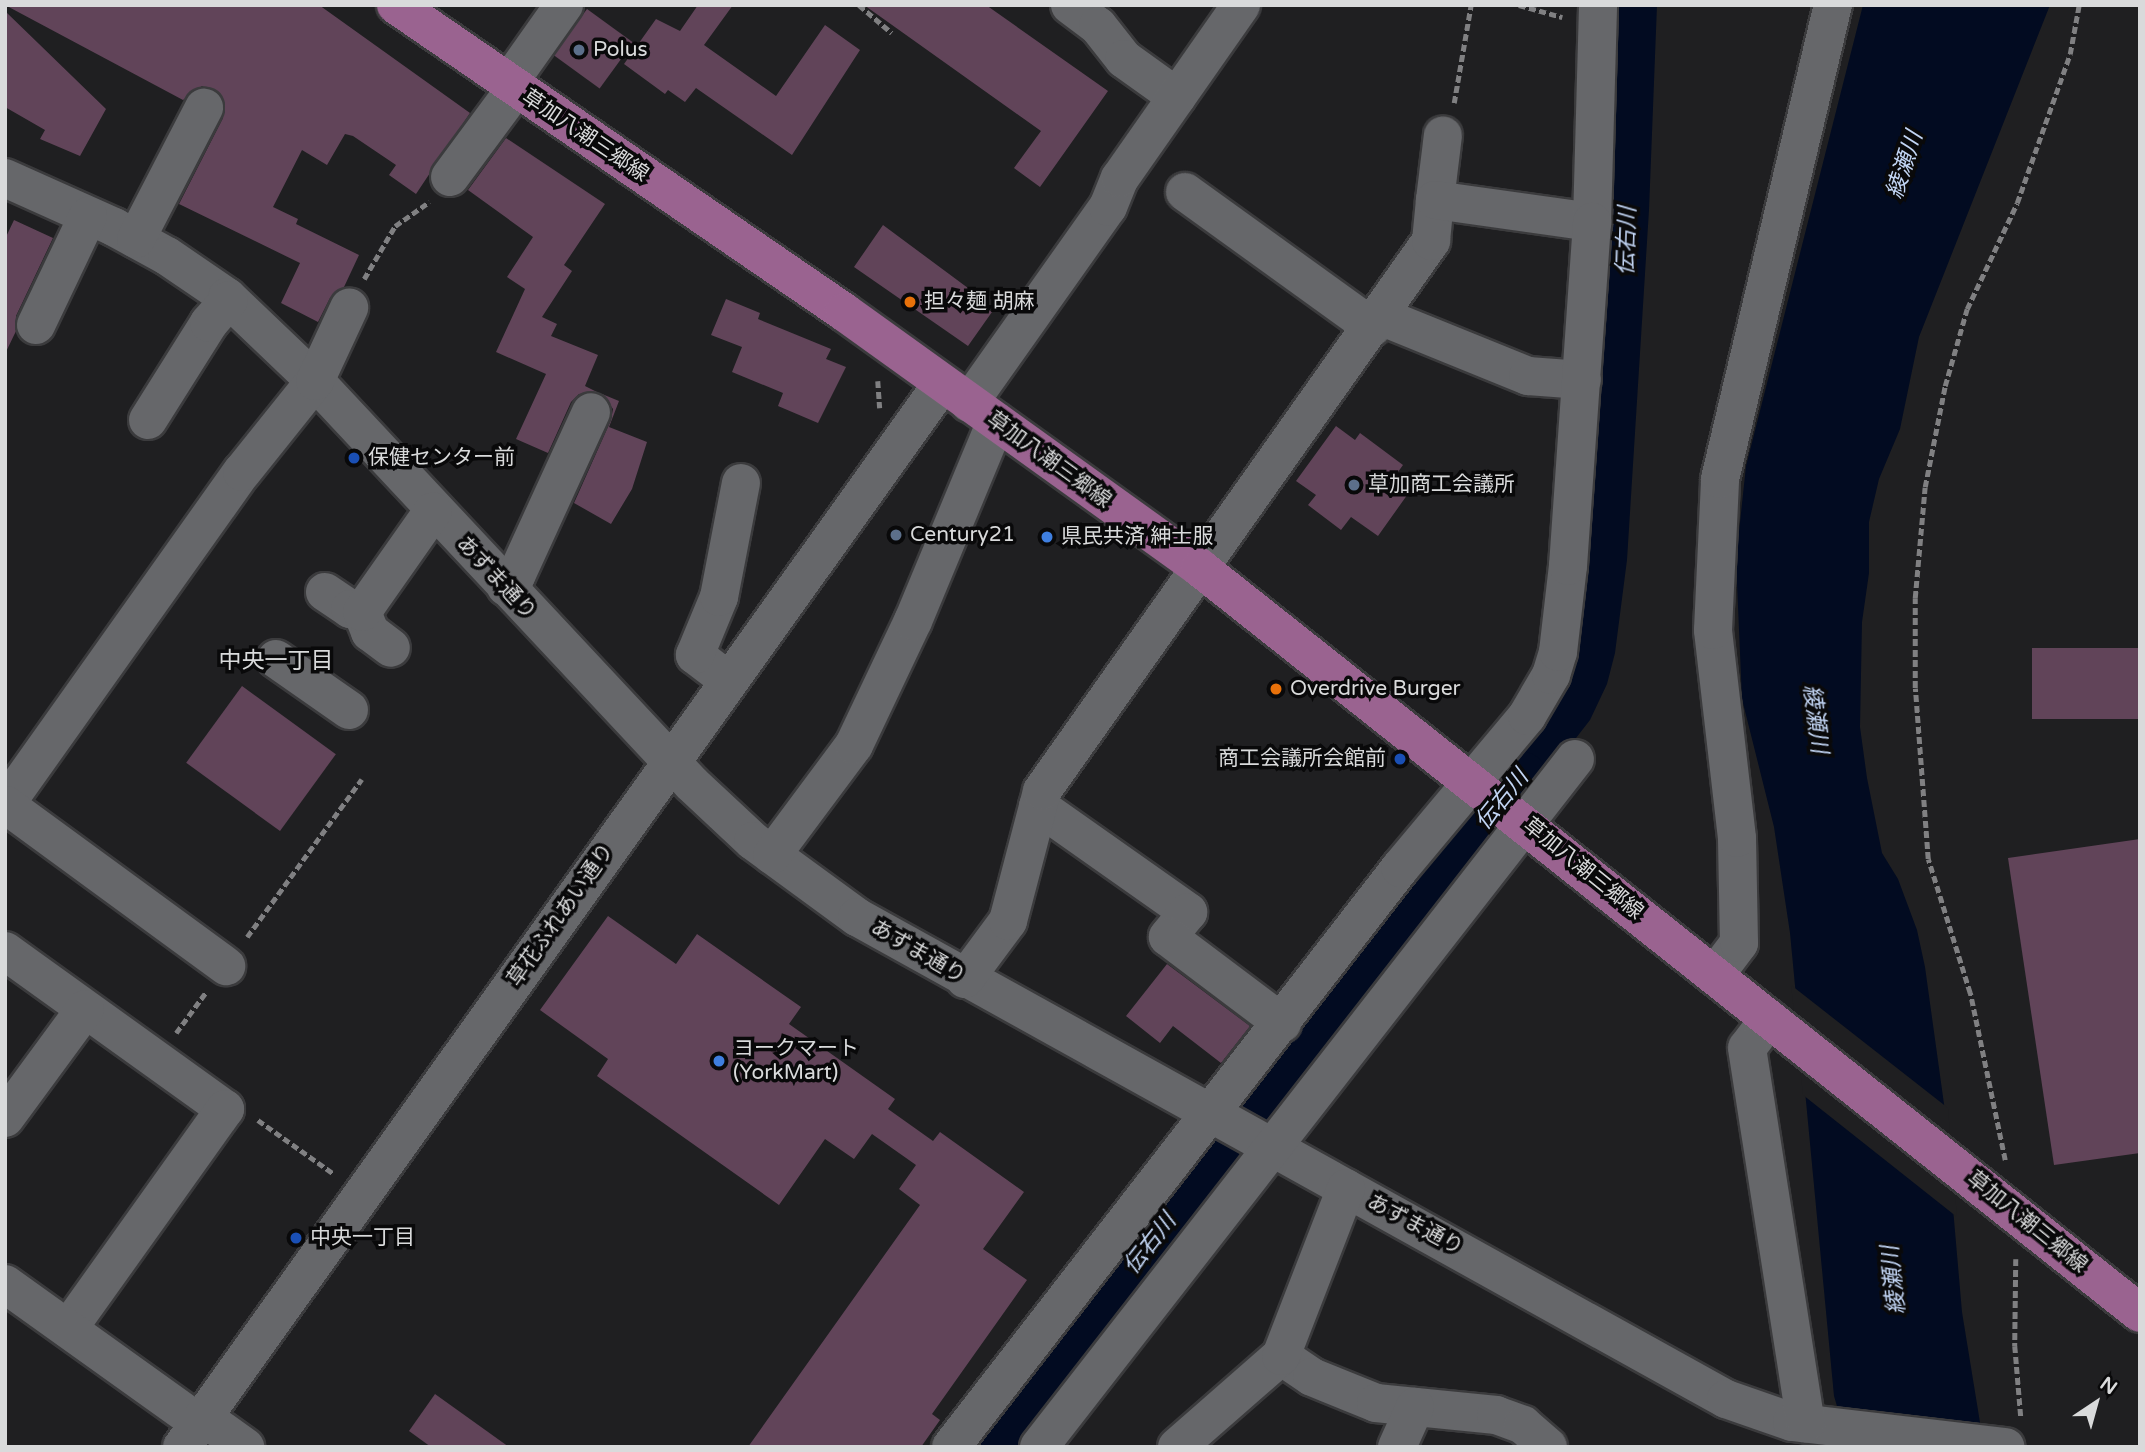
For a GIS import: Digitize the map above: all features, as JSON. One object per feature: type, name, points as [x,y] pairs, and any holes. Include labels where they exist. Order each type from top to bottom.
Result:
[{"type":"main road","name":"草加八潮三郷線","points":[[396,5],[969,403],[1200,568],[2140,1313]]},
{"type":"street","points":[[450,177],[564,5]]},
{"type":"street","points":[[1070,5],[1098,26],[1124,59],[1177,97]]},
{"type":"street","points":[[1715,975],[1739,943],[1737,838],[1713,630],[1720,479],[1833,5]]},
{"type":"street","points":[[772,855],[854,745],[913,621],[969,403],[1108,207],[1120,178],[1177,97],[1231,9]]},
{"type":"street","points":[[951,1447],[1216,1116],[1282,1023],[1400,869],[1477,786],[1527,716],[1558,652],[1582,380],[1592,222],[1598,16]]},
{"type":"street","points":[[136,239],[204,108]]},
{"type":"street","points":[[965,979],[1008,921],[1042,791],[1432,242],[1443,135]]},
{"type":"street","name":"あずま通り","points":[[5,178],[136,239],[229,300],[315,381],[433,511],[670,762],[772,855],[857,917],[1726,1399],[1809,1430],[2014,1435]]},
{"type":"street","points":[[1185,192],[1376,321],[1528,376],[1582,380]]},
{"type":"street","points":[[1435,201],[1592,222]]},
{"type":"street","points":[[36,325],[88,216]]},
{"type":"street","points":[[148,420],[209,324],[229,300]]},
{"type":"street","points":[[226,965],[5,805],[234,483],[315,381],[349,308]]},
{"type":"street","name":"草花ふれあい通り","points":[[195,1429],[729,681],[969,403]]},
{"type":"street","points":[[506,587],[516,576],[591,412]]},
{"type":"street","points":[[729,681],[695,655],[719,597],[741,483]]},
{"type":"street","points":[[362,612],[433,511]]},
{"type":"street","points":[[324,592],[362,612],[370,632],[391,648]]},
{"type":"street","points":[[276,659],[349,710]]},
{"type":"street","points":[[1039,1447],[1268,1144],[1522,821],[1574,759]]},
{"type":"street","points":[[1038,806],[1188,912],[1168,937],[1282,1023]]},
{"type":"street","points":[[5,951],[225,1109],[68,1329]]},
{"type":"street","points":[[5,1118],[85,1009]]},
{"type":"street","points":[[1763,1014],[1747,1048],[1809,1430]]},
{"type":"street","points":[[1177,1447],[1280,1356],[1346,1188]]},
{"type":"street","points":[[5,1284],[68,1329],[195,1429],[245,1447]]},
{"type":"street","points":[[1280,1356],[1311,1377],[1376,1403],[1496,1415],[1522,1425],[1548,1447]]},
{"type":"street","points":[[1397,1447],[1415,1407]]},
{"type":"path","points":[[859,5],[892,33]]},
{"type":"path","points":[[1443,135],[1449,136],[1471,5]]},
{"type":"path","points":[[1520,5],[1598,16]]},
{"type":"path","points":[[1991,1193],[2006,1164],[1970,993],[1928,859],[1915,688],[1915,598],[1925,487],[1945,386],[1967,309],[2017,203],[2070,54],[2079,5]]},
{"type":"path","points":[[349,308],[395,226],[435,198],[450,177]]},
{"type":"path","points":[[158,1059],[362,779]]},
{"type":"path","points":[[225,1109],[238,1106],[337,1176]]},
{"type":"path","points":[[2014,1435],[2013,1263],[2037,1230]]},
{"type":"water","points":[[1612,5],[1657,5],[1649,210],[1627,560],[1615,653],[1607,684],[1590,720],[1485,855],[1452,829],[1553,699]]},
{"type":"water","name":"綾瀬川","points":[[1863,5],[2050,5],[1919,337],[1900,429],[1879,479],[1869,522],[1869,573],[1862,622],[1860,727],[1867,778],[1882,853],[1898,879],[1917,930],[1925,967],[1944,1104],[1962,1312],[1984,1447],[1849,1447],[1834,1396],[1790,933],[1774,827],[1742,699],[1736,560],[1746,466]]},
{"type":"pier","points":[[1506,759],[1541,786],[1494,846],[1459,819]]},
{"type":"pier","points":[[1791,985],[1948,1108],[1957,1217],[1803,1095]]},
{"type":"building","points":[[5,5],[319,5],[470,113],[416,194],[389,175],[396,165],[353,136],[345,134],[327,165],[302,150],[273,207],[298,219],[296,224],[359,255],[344,287],[330,298],[318,322],[281,303],[300,263],[179,204],[223,118],[222,96],[202,86],[183,100]]},
{"type":"building","points":[[698,5],[733,5],[704,45],[776,96],[825,25],[860,50],[792,155],[696,88],[685,102],[668,90],[665,94],[624,64],[656,19],[680,31]]},
{"type":"building","points":[[864,5],[986,5],[1108,91],[1040,187],[1014,168],[1041,131]]},
{"type":"building","points":[[587,9],[633,43],[600,89],[553,55]]},
{"type":"building","points":[[5,11],[106,109],[80,156],[40,139],[45,130],[5,107]]},
{"type":"building","points":[[506,138],[605,204],[564,265],[572,271],[542,317],[557,324],[551,336],[598,355],[585,386],[597,392],[579,394],[571,402],[548,453],[516,439],[546,374],[496,352],[525,289],[507,277],[533,237],[468,190]]},
{"type":"building","points":[[14,220],[53,238],[16,316],[16,331],[5,354],[5,239]]},
{"type":"building","points":[[883,225],[972,291],[968,297],[992,312],[968,346],[854,267]]},
{"type":"building","points":[[726,299],[760,313],[758,319],[831,349],[826,359],[846,367],[818,423],[778,406],[783,393],[732,372],[742,347],[711,335]]},
{"type":"building","points":[[602,394],[619,401],[609,427],[647,442],[632,489],[611,524],[574,503],[611,420],[613,409]]},
{"type":"building","points":[[1336,426],[1355,440],[1360,433],[1403,465],[1393,479],[1410,491],[1378,536],[1351,517],[1341,530],[1308,505],[1316,495],[1296,481]]},
{"type":"building","points":[[2032,648],[2140,648],[2140,719],[2032,719]]},
{"type":"building","points":[[242,686],[336,754],[280,831],[186,763]]},
{"type":"building","points":[[2140,839],[2140,1153],[2054,1165],[2008,858]]},
{"type":"building","points":[[608,916],[676,964],[697,934],[801,1007],[789,1024],[895,1099],[888,1109],[933,1141],[940,1132],[1024,1192],[983,1249],[1027,1280],[932,1414],[940,1420],[921,1447],[748,1447],[920,1205],[899,1189],[916,1165],[872,1134],[854,1159],[825,1139],[779,1205],[597,1076],[608,1059],[540,1010]]},
{"type":"building","points":[[1167,964],[1250,1026],[1221,1063],[1173,1026],[1160,1043],[1126,1016]]},
{"type":"building","points":[[435,1394],[509,1447],[431,1447],[409,1431]]},
{"type":"waterway","name":"伝右川","points":[[991,1447],[1519,780]]},
{"type":"place","name":"Polus","points":[[579,50]]},
{"type":"place","name":"担々麺 胡麻","points":[[910,302]]},
{"type":"place","name":"保健センター前","points":[[354,458]]},
{"type":"place","name":"草加商工会議所","points":[[1354,485]]},
{"type":"place","name":"Century21","points":[[896,535]]},
{"type":"place","name":"県民共済 紳士服","points":[[1047,537]]},
{"type":"place","name":"Overdrive Burger","points":[[1276,689]]},
{"type":"place","name":"商工会議所会館前","points":[[1400,759]]},
{"type":"place","name":"ヨークマート (YorkMart)","points":[[719,1061]]},
{"type":"place","name":"中央一丁目","points":[[296,1238]]},
{"type":"district","name":"中央一丁目","points":[[276,661]]}]
